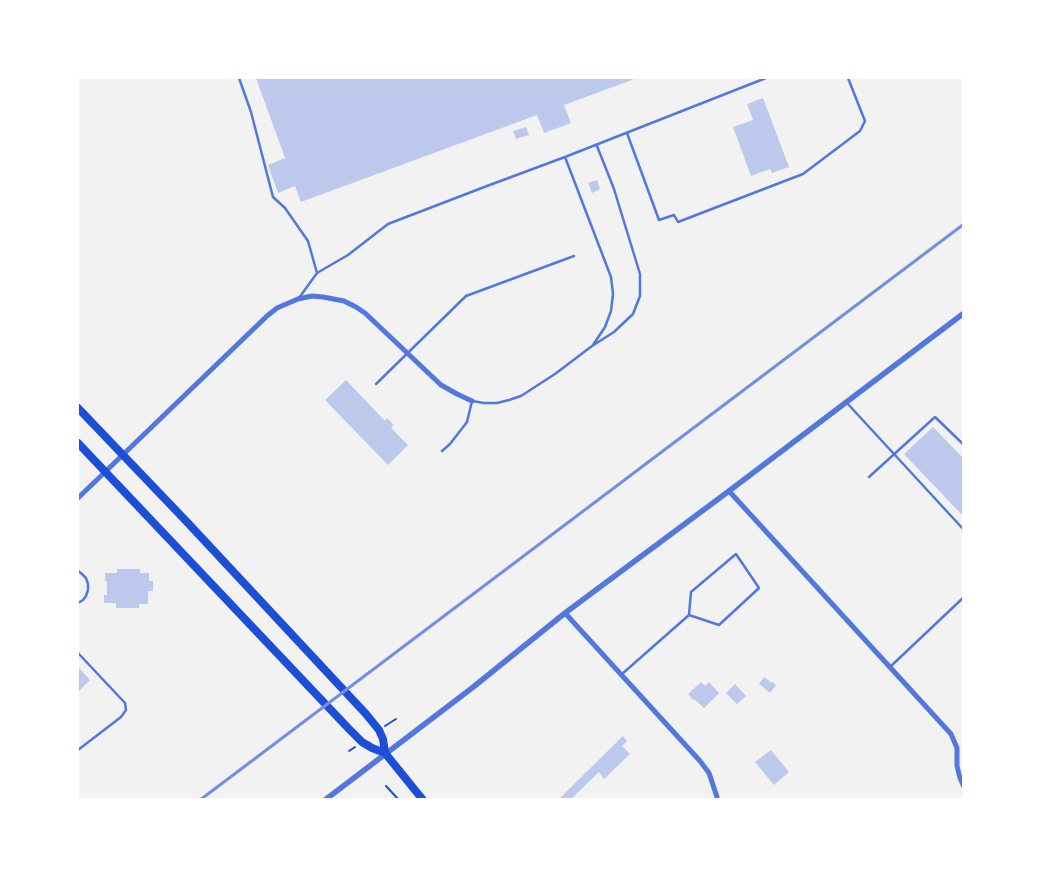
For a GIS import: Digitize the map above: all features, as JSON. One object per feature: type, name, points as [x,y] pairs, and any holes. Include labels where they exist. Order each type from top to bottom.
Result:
[{"type":"main road","points":[[78,408],[366,714],[379,730],[383,739],[385,754]]},
{"type":"main road","points":[[78,444],[349,729],[362,742],[385,754],[423,800]]},
{"type":"street","points":[[78,498],[267,316],[277,308],[298,299],[312,296],[323,297],[333,298],[350,304],[365,313],[441,385],[472,401]]},
{"type":"street","points":[[324,800],[472,688],[565,613],[964,313]]},
{"type":"street","points":[[729,491],[951,734],[957,748],[957,766],[964,787]]},
{"type":"street","points":[[565,613],[705,767],[709,773],[717,798]]},
{"type":"lane","points":[[239,78],[273,197],[285,208],[308,241],[318,273]]},
{"type":"lane","points":[[298,299],[318,273],[348,255],[388,224],[565,158],[766,78]]},
{"type":"lane","points":[[627,133],[659,220],[674,215],[678,222],[803,174],[860,130],[864,121],[848,78]]},
{"type":"lane","points":[[442,451],[467,422],[472,401],[497,403],[521,396],[614,332],[633,314],[640,296],[640,274],[614,189],[597,145]]},
{"type":"lane","points":[[565,158],[611,277],[613,294],[611,311],[605,327],[592,346]]},
{"type":"lane","points":[[376,384],[466,296],[574,256]]},
{"type":"lane","points":[[846,402],[964,530]]},
{"type":"lane","points":[[869,478],[935,417],[964,445]]},
{"type":"lane","points":[[621,675],[689,615],[691,592],[736,554],[759,588],[719,625],[689,615]]},
{"type":"lane","points":[[78,571],[86,578],[88,590],[83,600],[78,603]]},
{"type":"lane","points":[[890,667],[964,597]]},
{"type":"lane","points":[[78,653],[125,703],[126,710],[121,717],[78,750]]},
{"type":"path","points":[[386,786],[399,800]]},
{"type":"building","points":[[256,78],[637,78],[564,105],[571,123],[544,133],[537,115],[301,202],[295,186],[278,193],[268,165],[285,158]]},
{"type":"building","points":[[763,98],[789,167],[772,173],[770,169],[751,176],[733,127],[753,120],[747,104]]},
{"type":"building","points":[[526,127],[529,135],[516,139],[513,131]]},
{"type":"building","points":[[597,180],[600,189],[592,193],[588,183]]},
{"type":"building","points":[[346,380],[385,421],[387,418],[394,425],[391,428],[408,445],[388,465],[325,400]]},
{"type":"building","points":[[933,427],[964,459],[964,517],[904,454]]},
{"type":"building","points":[[117,569],[140,569],[140,573],[149,573],[149,581],[153,581],[153,591],[148,591],[148,604],[139,604],[139,608],[116,608],[116,603],[104,603],[104,595],[107,595],[105,573],[117,573]]},
{"type":"building","points":[[78,667],[90,680],[78,692]]},
{"type":"building","points":[[764,677],[776,685],[770,693],[759,684]]},
{"type":"building","points":[[701,682],[705,686],[709,682],[719,693],[704,708],[688,694]]},
{"type":"building","points":[[735,684],[746,696],[737,704],[726,693]]},
{"type":"building","points":[[623,736],[627,741],[622,746],[630,754],[604,779],[599,772],[570,800],[558,800]]},
{"type":"building","points":[[771,750],[789,772],[774,785],[755,762]]},
{"type":"railway","points":[[200,800],[964,224]]}]
